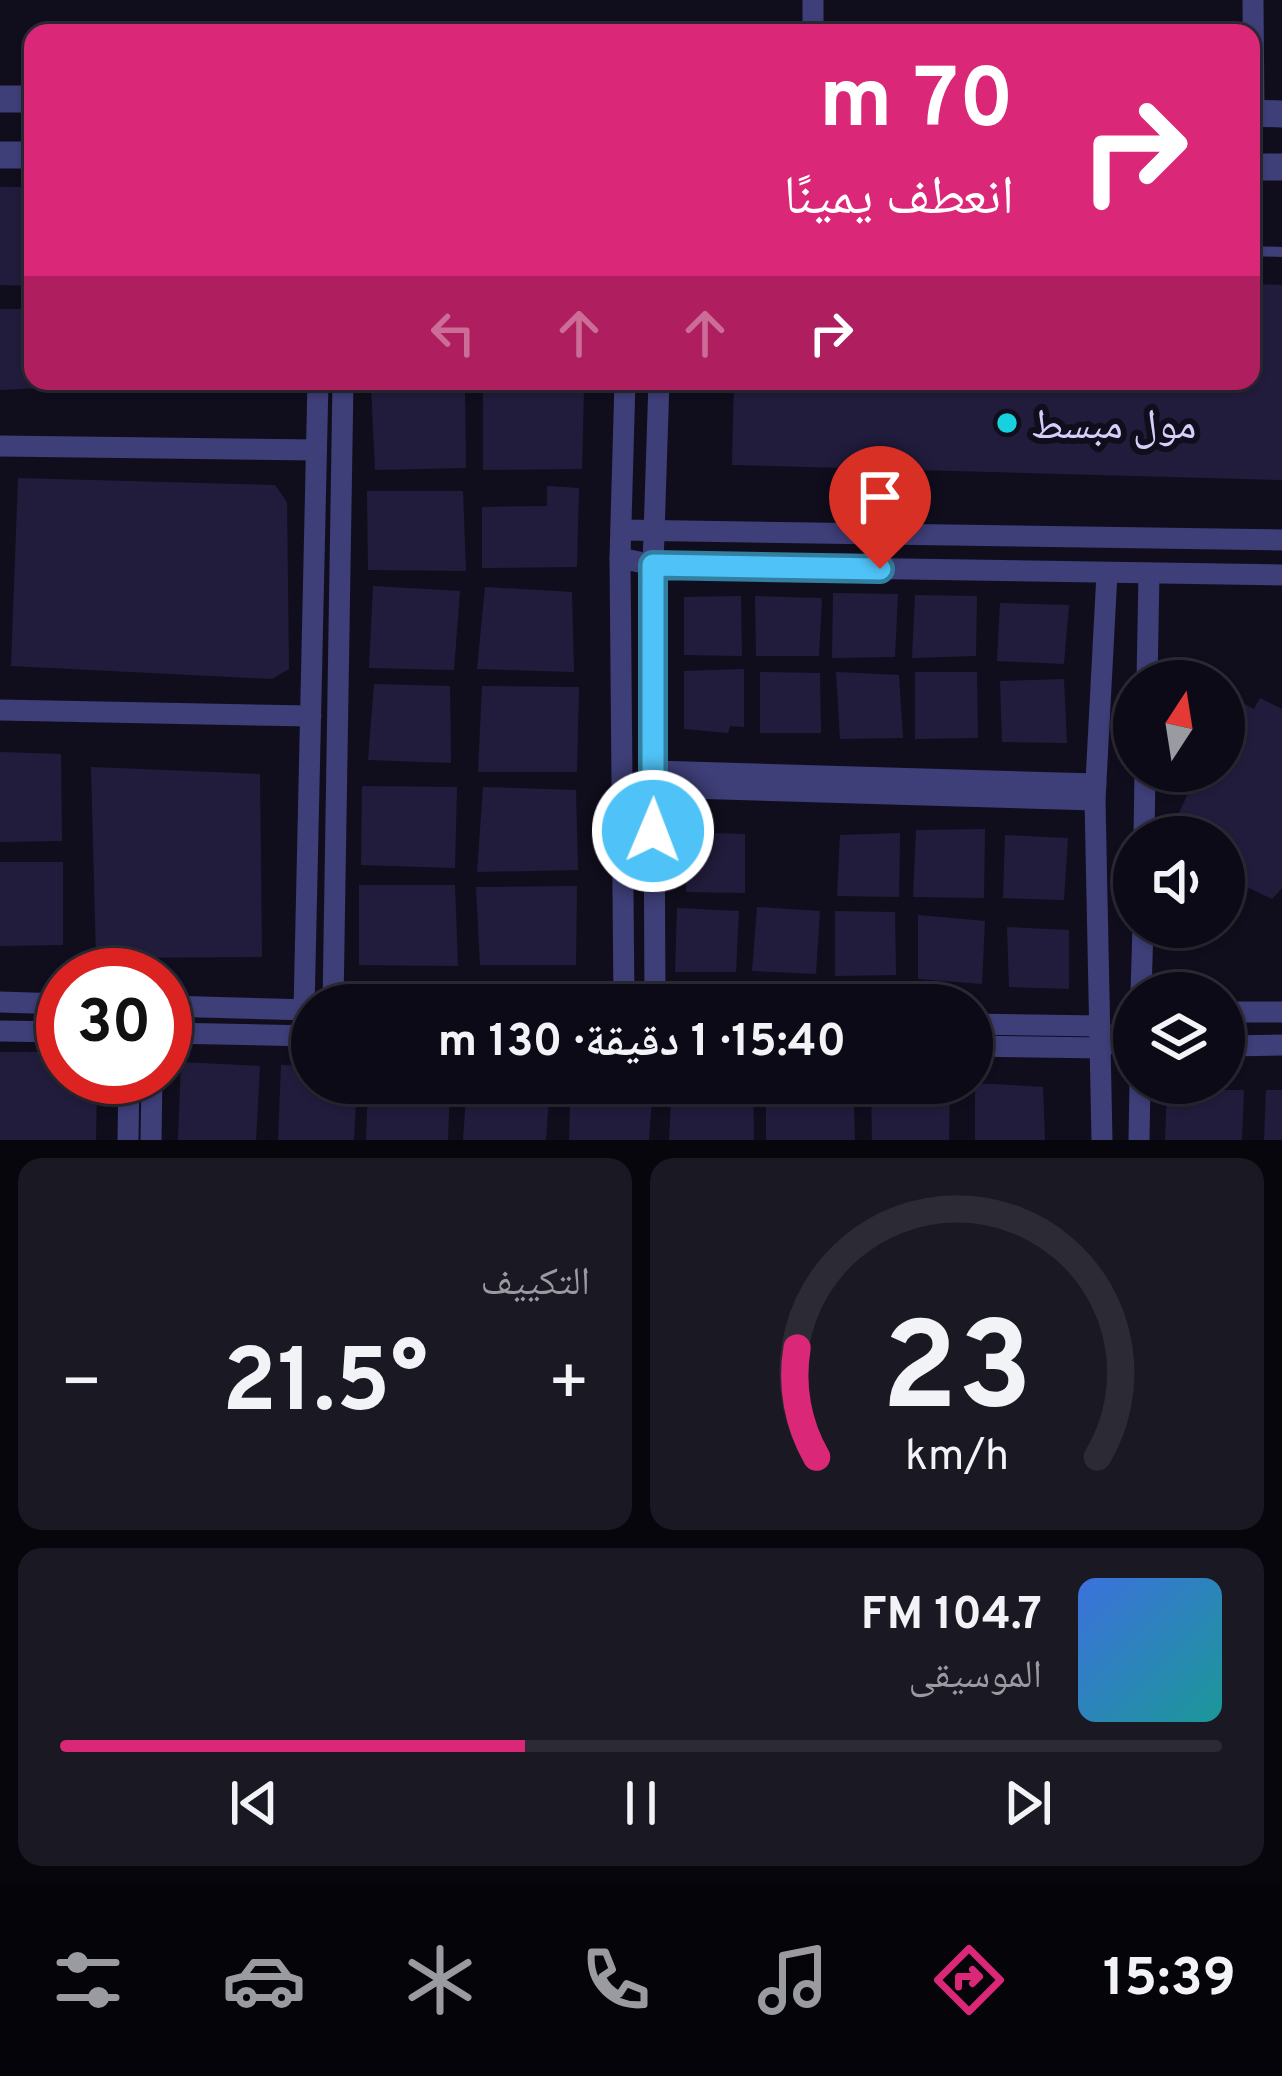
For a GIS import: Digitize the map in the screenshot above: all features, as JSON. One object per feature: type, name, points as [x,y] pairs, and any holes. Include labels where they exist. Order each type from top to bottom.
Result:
[{"type":"street","points":[[308,984],[318,390]]},
{"type":"street","points":[[333,984],[343,390]]},
{"type":"street","points":[[624,984],[620,558],[625,390]]},
{"type":"street","points":[[655,984],[653,565],[659,390]]},
{"type":"street","points":[[0,446],[316,450]]},
{"type":"street","points":[[621,530],[1282,539]]},
{"type":"street","points":[[620,558],[653,565],[1282,574]]},
{"type":"street","points":[[1102,1140],[1095,792],[1107,573]]},
{"type":"street","points":[[1147,660],[1149,573]]},
{"type":"street","points":[[0,710],[311,716]]},
{"type":"street","points":[[654,779],[1095,792]]},
{"type":"street","points":[[0,1002],[36,1003]]},
{"type":"street","points":[[192,1007],[291,1010]]},
{"type":"street","points":[[1245,1012],[1282,1012]]},
{"type":"street","points":[[993,1026],[1102,1037]]},
{"type":"street","points":[[0,1031],[36,1032]]},
{"type":"street","points":[[192,1034],[291,1036]]},
{"type":"street","points":[[993,1045],[1102,1037]]},
{"type":"street","points":[[1245,1046],[1282,1045]]},
{"type":"street","points":[[128,1140],[129,1104]]},
{"type":"street","points":[[151,1140],[152,1104]]},
{"type":"street","points":[[1139,1140],[1140,1104]]},
{"type":"building","points":[[0,187],[24,187],[24,286],[0,285]]},
{"type":"building","name":"مول مبسط","points":[[1260,284],[1282,285],[1282,480],[732,465],[734,390],[1260,390]]},
{"type":"building","points":[[0,309],[24,309],[24,389],[0,390]]},
{"type":"building","points":[[371,390],[465,390],[466,468],[375,470]]},
{"type":"building","points":[[483,390],[584,390],[582,469],[483,470]]},
{"type":"building","points":[[18,478],[275,485],[287,502],[289,669],[272,679],[11,666]]},
{"type":"building","points":[[547,486],[579,488],[577,567],[482,568],[482,507],[547,506]]},
{"type":"building","points":[[367,491],[463,491],[466,571],[368,570]]},
{"type":"building","points":[[373,586],[460,591],[454,670],[369,668]]},
{"type":"building","points":[[485,587],[572,592],[574,672],[477,669]]},
{"type":"building","points":[[833,593],[898,594],[895,657],[832,658]]},
{"type":"building","points":[[915,595],[977,596],[976,656],[912,658]]},
{"type":"building","points":[[741,596],[742,656],[684,655],[684,597]]},
{"type":"building","points":[[755,596],[822,598],[819,656],[756,656]]},
{"type":"building","points":[[1000,603],[1069,605],[1064,664],[997,661]]},
{"type":"building","points":[[744,669],[744,727],[730,726],[728,733],[684,729],[684,671]]},
{"type":"building","points":[[760,672],[820,673],[821,733],[760,733]]},
{"type":"building","points":[[836,672],[899,675],[903,738],[840,739]]},
{"type":"building","points":[[915,672],[977,672],[978,738],[915,739]]},
{"type":"building","points":[[1064,679],[1067,743],[1002,742],[1000,681]]},
{"type":"building","points":[[374,684],[450,686],[451,763],[368,760]]},
{"type":"building","points":[[482,686],[579,687],[577,772],[478,772]]},
{"type":"building","points":[[1260,698],[1282,709],[1282,888],[1272,899],[1245,886],[1245,816],[1178,816],[1189,792],[1245,792],[1245,704],[1254,709]]},
{"type":"building","points":[[0,752],[61,754],[62,841],[0,842]]},
{"type":"building","points":[[91,767],[260,774],[262,957],[192,957],[192,948],[96,948]]},
{"type":"building","points":[[362,786],[457,787],[455,868],[361,865]]},
{"type":"building","points":[[483,787],[576,790],[578,870],[477,872]]},
{"type":"building","points":[[985,829],[984,898],[913,897],[916,830]]},
{"type":"building","points":[[688,832],[745,834],[745,893],[686,892]]},
{"type":"building","points":[[900,833],[899,897],[837,896],[840,835]]},
{"type":"building","points":[[1005,835],[1068,838],[1064,900],[1003,898]]},
{"type":"building","points":[[0,862],[63,862],[63,945],[0,946]]},
{"type":"building","points":[[359,885],[455,885],[458,966],[359,965]]},
{"type":"building","points":[[577,886],[576,965],[480,965],[476,887]]},
{"type":"building","points":[[757,907],[820,911],[816,974],[752,971]]},
{"type":"building","points":[[677,908],[739,911],[736,972],[675,972]]},
{"type":"building","points":[[835,911],[895,912],[896,975],[835,976]]},
{"type":"building","points":[[918,915],[985,921],[982,984],[918,979]]},
{"type":"building","points":[[1007,927],[1069,930],[1069,989],[1009,987]]},
{"type":"building","points":[[0,1052],[36,1052],[36,1104],[97,1104],[96,1140],[0,1140]]},
{"type":"building","points":[[192,1063],[260,1066],[256,1140],[178,1140],[179,1104],[192,1104]]},
{"type":"building","points":[[281,1065],[291,1065],[291,1104],[356,1104],[354,1140],[278,1140]]},
{"type":"building","points":[[993,1084],[1043,1087],[1045,1140],[975,1140],[975,1104],[993,1104]]},
{"type":"building","points":[[1266,1090],[1282,1090],[1282,1140],[1264,1140]]},
{"type":"building","points":[[367,1104],[449,1104],[448,1140],[366,1140]]},
{"type":"building","points":[[466,1104],[549,1104],[546,1140],[463,1140]]},
{"type":"building","points":[[570,1104],[652,1104],[649,1140],[569,1140]]},
{"type":"building","points":[[671,1104],[753,1104],[754,1140],[669,1140]]},
{"type":"building","points":[[766,1104],[854,1104],[855,1140],[766,1140]]},
{"type":"building","points":[[871,1104],[950,1104],[949,1140],[872,1140]]},
{"type":"building","points":[[1166,1104],[1243,1104],[1242,1140],[1165,1140]]},
{"type":"place","name":"مول مبسط","points":[[1007,423]]},
{"type":"route","points":[[653,831],[653,565],[880,569]]}]
